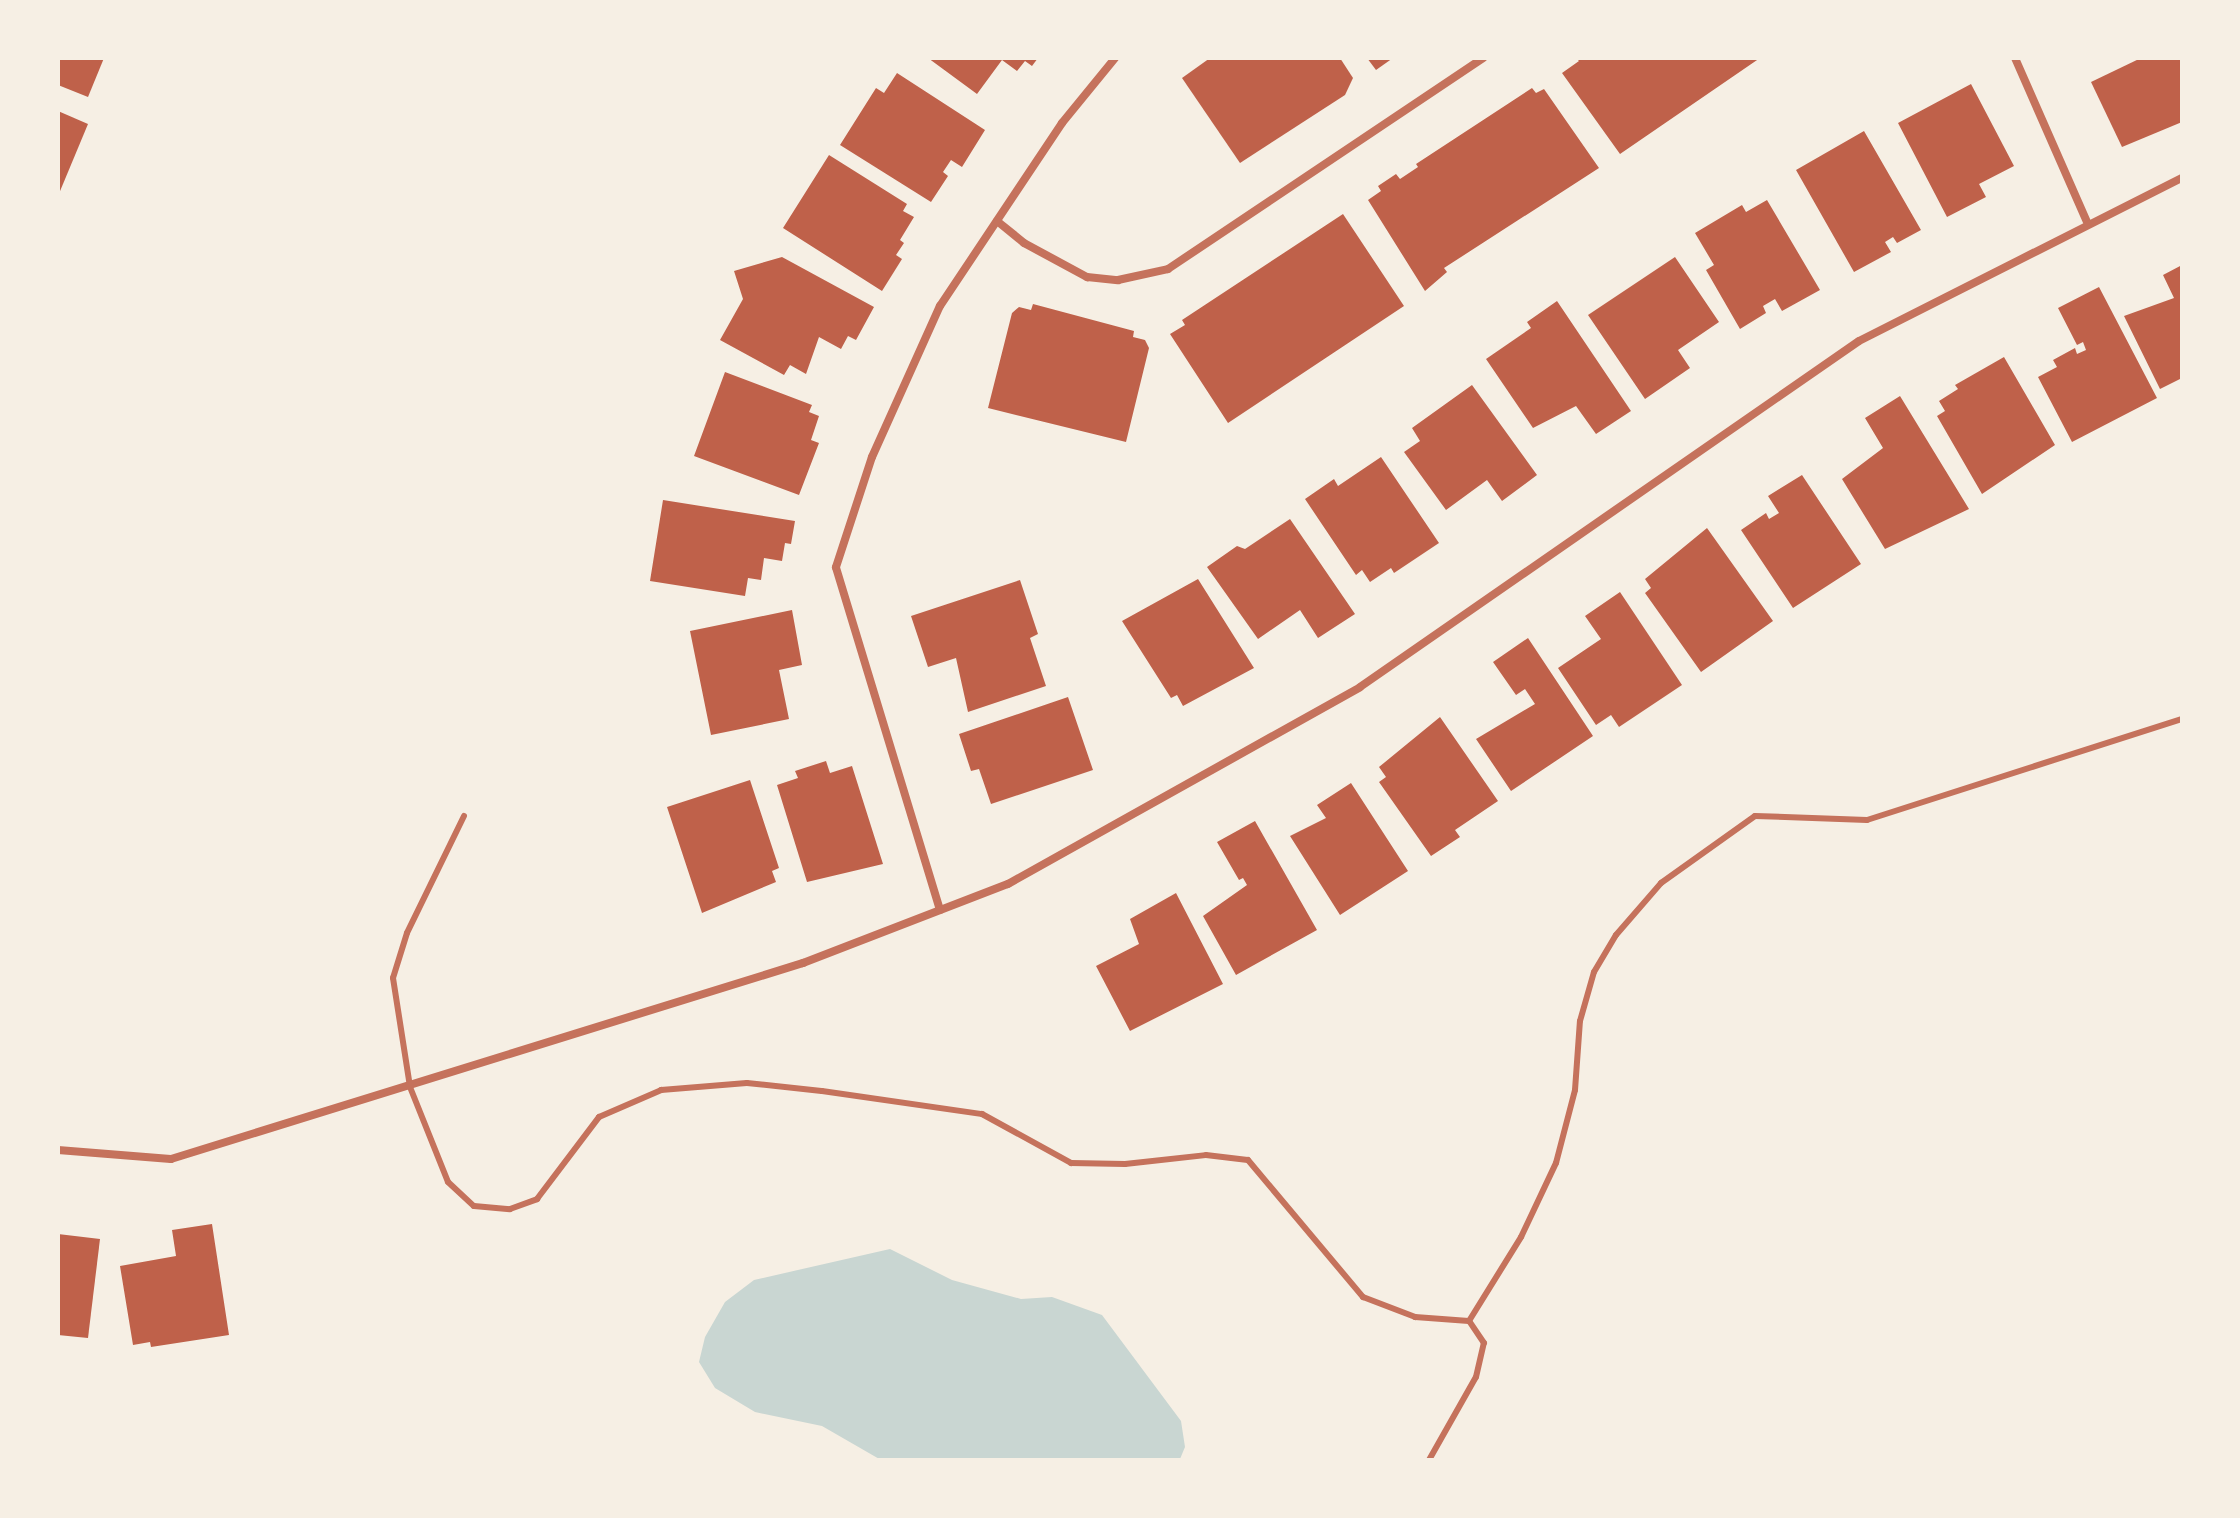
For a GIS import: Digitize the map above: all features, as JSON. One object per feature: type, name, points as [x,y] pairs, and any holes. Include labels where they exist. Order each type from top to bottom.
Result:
[{"type":"street","points":[[940,910],[836,567],[872,457],[940,306],[1062,123],[1115,58]]},
{"type":"street","points":[[997,221],[1024,243],[1087,277],[1118,280],[1168,269],[1483,58]]},
{"type":"street","points":[[2015,58],[2087,222]]},
{"type":"street","points":[[58,1150],[171,1159],[803,963],[1008,884],[1360,687],[1859,341],[2087,222],[2182,178]]},
{"type":"lane","points":[[1469,1321],[1521,1237],[1556,1163],[1575,1090],[1580,1021],[1594,972],[1616,935],[1661,883],[1755,816],[1867,820],[2182,719]]},
{"type":"lane","points":[[464,816],[407,933],[393,978],[410,1087],[448,1182],[474,1206],[510,1209],[537,1199],[599,1117],[661,1090],[747,1083],[982,1114],[1071,1163],[1125,1164],[1206,1155],[1248,1160],[1363,1297],[1415,1317],[1469,1321]]},
{"type":"lane","points":[[1429,1460],[1476,1377],[1484,1343],[1469,1321]]},
{"type":"shaded area","points":[[890,1249],[952,1280],[1021,1299],[1052,1297],[1102,1315],[1181,1421],[1185,1447],[1180,1459],[881,1460],[822,1426],[755,1412],[715,1388],[699,1362],[705,1337],[725,1302],[754,1280]]},
{"type":"building","points":[[58,58],[104,58],[88,97],[58,85]]},
{"type":"building","points":[[928,58],[1038,58],[1032,66],[1025,61],[1017,71],[1002,60],[977,94]]},
{"type":"building","points":[[1210,58],[1340,58],[1353,78],[1345,95],[1240,163],[1182,78]]},
{"type":"building","points":[[1367,58],[1393,58],[1376,70]]},
{"type":"building","points":[[1576,58],[1760,58],[1620,154],[1562,73],[1579,61]]},
{"type":"building","points":[[2141,58],[2182,58],[2182,122],[2122,147],[2091,82]]},
{"type":"building","points":[[897,73],[985,130],[962,167],[951,160],[943,172],[948,176],[931,202],[840,145],[876,88],[884,93]]},
{"type":"building","points":[[1971,84],[2014,166],[1979,184],[1986,197],[1947,217],[1898,123]]},
{"type":"building","points":[[1532,88],[1536,93],[1544,89],[1599,168],[1444,268],[1447,272],[1425,291],[1368,200],[1381,191],[1378,186],[1396,174],[1400,179],[1418,167],[1416,164]]},
{"type":"building","points":[[58,111],[88,124],[58,196]]},
{"type":"building","points":[[1864,131],[1921,230],[1897,243],[1893,237],[1885,242],[1891,252],[1854,272],[1796,170]]},
{"type":"building","points":[[829,155],[907,204],[903,211],[914,217],[900,240],[904,243],[896,255],[902,259],[882,291],[783,228]]},
{"type":"building","points":[[1767,200],[1820,290],[1782,311],[1775,299],[1763,306],[1766,313],[1740,329],[1706,270],[1714,265],[1695,233],[1742,205],[1746,212]]},
{"type":"building","points":[[1343,214],[1404,306],[1228,423],[1170,334],[1185,325],[1182,320]]},
{"type":"building","points":[[782,257],[874,307],[856,340],[848,336],[841,349],[819,337],[806,374],[790,365],[784,375],[720,340],[743,299],[734,271]]},
{"type":"building","points":[[1675,257],[1719,322],[1678,350],[1690,368],[1645,399],[1588,315]]},
{"type":"building","points":[[2182,265],[2182,378],[2160,389],[2124,316],[2174,298],[2163,275]]},
{"type":"building","points":[[2099,287],[2157,398],[2072,442],[2038,377],[2057,367],[2053,360],[2075,348],[2077,354],[2086,350],[2083,342],[2077,345],[2058,308]]},
{"type":"building","points":[[1557,301],[1631,411],[1596,434],[1576,406],[1533,428],[1486,359],[1531,328],[1527,322]]},
{"type":"building","points":[[1033,304],[1134,331],[1133,337],[1145,340],[1149,348],[1126,442],[988,408],[1012,313],[1019,307],[1031,310]]},
{"type":"building","points":[[2004,357],[2055,445],[1982,494],[1937,416],[1945,411],[1939,401],[1958,389],[1955,385]]},
{"type":"building","points":[[725,372],[812,405],[809,412],[819,416],[811,440],[819,443],[799,495],[694,456]]},
{"type":"building","points":[[1472,385],[1537,475],[1502,501],[1487,480],[1446,510],[1404,452],[1420,441],[1412,428]]},
{"type":"building","points":[[1900,396],[1969,509],[1885,549],[1842,479],[1883,448],[1865,418]]},
{"type":"building","points":[[1381,457],[1439,543],[1394,573],[1391,568],[1370,582],[1362,570],[1356,575],[1305,499],[1334,479],[1338,486]]},
{"type":"building","points":[[1802,475],[1861,564],[1793,608],[1741,530],[1766,513],[1769,519],[1779,513],[1768,496]]},
{"type":"building","points":[[663,500],[795,521],[791,544],[785,543],[782,561],[764,558],[761,580],[748,578],[745,596],[650,581]]},
{"type":"building","points":[[1290,519],[1355,614],[1318,638],[1300,610],[1258,639],[1207,567],[1237,546],[1245,549]]},
{"type":"building","points":[[1707,528],[1773,621],[1701,672],[1645,593],[1651,588],[1645,579]]},
{"type":"building","points":[[1198,579],[1254,668],[1183,706],[1177,695],[1171,698],[1122,621]]},
{"type":"building","points":[[1020,580],[1038,634],[1030,638],[1046,686],[968,712],[956,658],[928,667],[911,616]]},
{"type":"building","points":[[1620,592],[1682,685],[1619,727],[1611,715],[1596,725],[1558,668],[1601,639],[1585,616]]},
{"type":"building","points":[[792,610],[802,665],[779,670],[789,719],[711,735],[690,631]]},
{"type":"building","points":[[1528,638],[1593,736],[1511,791],[1476,739],[1535,704],[1525,689],[1516,695],[1493,662]]},
{"type":"building","points":[[1068,697],[1093,770],[991,804],[979,769],[971,771],[959,734]]},
{"type":"building","points":[[1440,717],[1498,801],[1455,830],[1460,837],[1431,856],[1379,782],[1386,777],[1379,767]]},
{"type":"building","points":[[826,761],[830,773],[852,766],[883,864],[807,882],[777,785],[798,778],[795,771]]},
{"type":"building","points":[[750,780],[779,868],[772,871],[776,882],[702,913],[667,807]]},
{"type":"building","points":[[1351,783],[1408,871],[1340,915],[1290,836],[1326,818],[1317,805]]},
{"type":"building","points":[[1255,821],[1317,930],[1236,975],[1203,916],[1247,885],[1243,878],[1239,880],[1217,842]]},
{"type":"building","points":[[1176,893],[1223,984],[1130,1031],[1096,966],[1139,944],[1130,919]]},
{"type":"building","points":[[212,1224],[229,1335],[151,1347],[150,1342],[133,1345],[120,1266],[176,1256],[172,1230]]},
{"type":"building","points":[[58,1234],[100,1239],[88,1338],[58,1335]]}]
